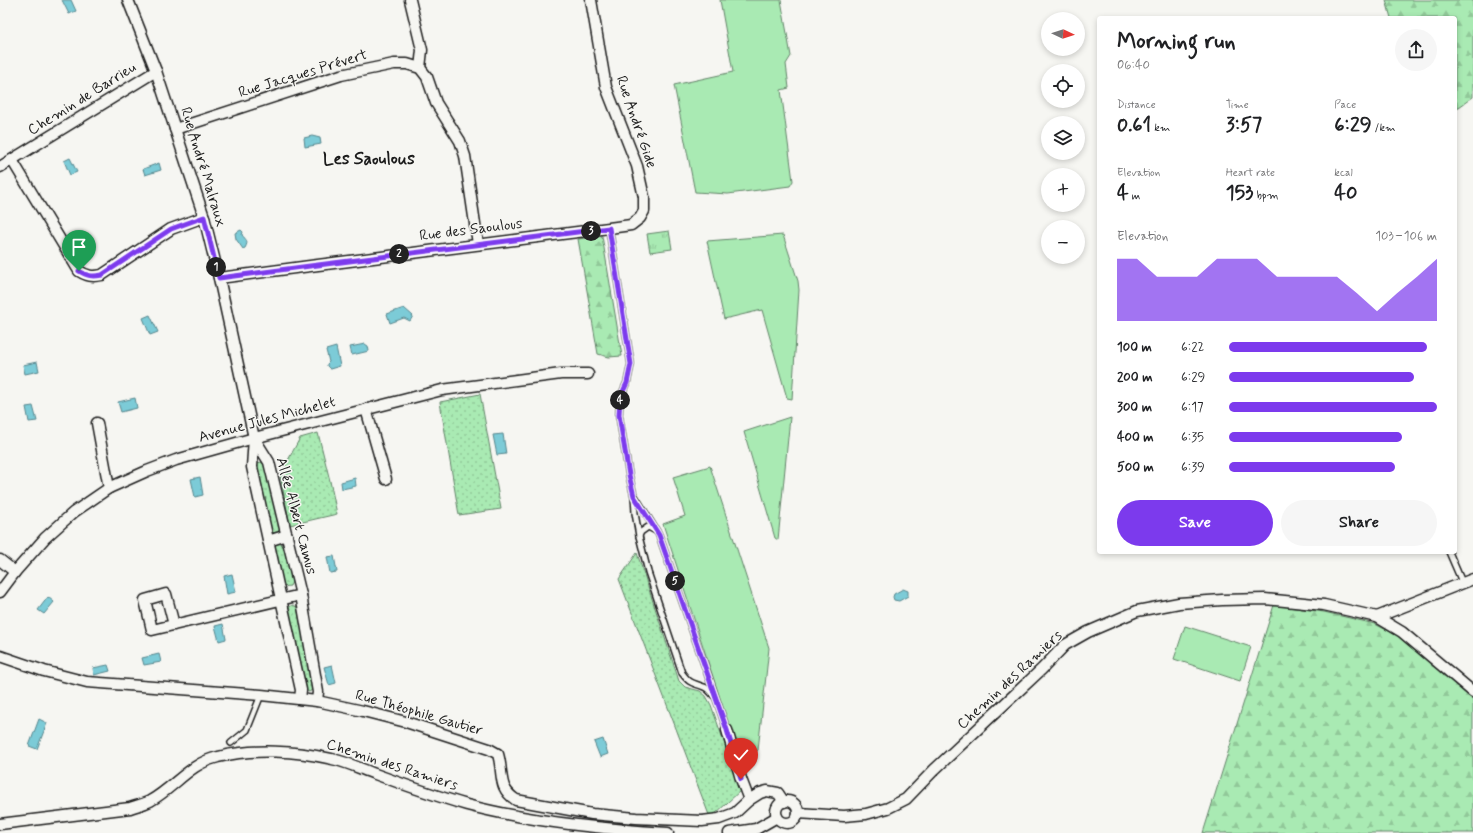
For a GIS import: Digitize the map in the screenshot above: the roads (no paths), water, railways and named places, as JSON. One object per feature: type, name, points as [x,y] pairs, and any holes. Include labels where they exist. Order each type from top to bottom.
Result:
[{"type":"street","name":"Chemin de Barrieu","points":[[0,167],[156,71],[128,0]]},
{"type":"street","points":[[410,0],[422,50],[420,68],[427,77],[436,103],[460,141],[465,156],[478,244]]},
{"type":"street","name":"Rue André Gide","points":[[591,0],[606,87],[637,166],[644,197],[644,211],[640,218],[631,225]]},
{"type":"street","name":"Rue Jacques Prévert","points":[[176,129],[341,76],[394,64],[408,64],[420,68]]},
{"type":"street","name":"Rue André Malraux","points":[[156,71],[204,217],[254,438]]},
{"type":"street","points":[[12,160],[79,271],[85,275],[102,275],[171,229],[204,217]]},
{"type":"street","name":"Rue des Saoulous","points":[[219,278],[631,225]]},
{"type":"street","name":"Avenue Jules Michelet","points":[[0,592],[15,572],[45,538],[74,512],[109,488],[176,460],[254,438],[442,390],[561,374],[588,374]]},
{"type":"street","points":[[366,409],[386,479]]},
{"type":"street","points":[[97,423],[109,488]]},
{"type":"street","name":"Allée Albert Camus","points":[[254,438],[269,462],[287,535],[301,595],[318,692],[317,701]]},
{"type":"street","name":"Allée Albert Camus","points":[[254,438],[252,467],[301,690],[300,699]]},
{"type":"street","points":[[268,541],[287,535]]},
{"type":"street","points":[[0,560],[15,572]]},
{"type":"street","points":[[1376,617],[1462,582],[1473,579]]},
{"type":"street","points":[[174,625],[301,595]]},
{"type":"street","name":"Chemin des Ramiers","points":[[798,813],[844,816],[866,814],[888,808],[906,799],[934,770],[1042,669],[1065,645],[1088,632],[1137,611],[1179,603],[1264,599],[1324,605],[1376,617],[1402,632],[1473,692]]},
{"type":"street","name":"Rue Théophile Gautier","points":[[0,656],[44,671],[87,682],[261,695],[317,701],[406,722],[489,749],[498,754],[503,786],[507,794],[516,800],[592,814],[702,821],[719,819],[735,813],[749,800],[760,793],[767,791],[778,793],[784,802]]},
{"type":"street","points":[[727,730],[741,779],[749,800]]},
{"type":"street","name":"Chemin des Ramiers","points":[[0,824],[130,808],[150,801],[194,767],[208,760],[243,752],[264,751],[333,759],[408,786],[468,805],[536,819],[610,830],[668,833]]},
{"type":"street","points":[[784,802],[789,802],[794,804],[798,813],[797,818],[790,823],[785,824],[777,817],[777,808],[784,802]]},
{"type":"street","points":[[729,833],[756,829],[777,817]]},
{"type":"lane","points":[[609,228],[631,364],[627,383],[620,398],[619,415],[634,496],[639,536],[648,572],[682,673],[688,681],[706,687],[714,696]]},
{"type":"lane","points":[[634,496],[657,531],[727,730]]},
{"type":"lane","points":[[639,536],[641,532],[648,527],[657,531]]},
{"type":"lane","points":[[1450,554],[1462,582]]},
{"type":"lane","points":[[231,743],[247,730],[261,695]]},
{"type":"water","points":[[62,0],[71,0],[76,11],[69,14]]},
{"type":"water","points":[[312,136],[320,138],[321,144],[305,147],[304,138]]},
{"type":"water","points":[[70,158],[77,172],[70,175],[64,161]]},
{"type":"water","points":[[159,163],[161,170],[145,175],[143,169]]},
{"type":"water","points":[[241,230],[243,232],[242,235],[247,242],[245,248],[243,249],[236,239],[235,233]]},
{"type":"water","points":[[404,308],[413,316],[410,321],[404,318],[390,323],[387,314]]},
{"type":"water","points":[[150,315],[158,332],[150,335],[143,318]]},
{"type":"water","points":[[365,344],[368,346],[369,351],[352,355],[350,347]]},
{"type":"water","points":[[336,347],[340,366],[330,369],[327,366],[329,362],[326,350]]},
{"type":"water","points":[[37,362],[39,371],[25,374],[23,365]]},
{"type":"water","points":[[135,398],[137,408],[121,412],[118,402]]},
{"type":"water","points":[[33,406],[37,421],[29,422],[26,407]]},
{"type":"water","points":[[503,434],[506,454],[497,455],[493,435]]},
{"type":"water","points":[[200,477],[203,495],[195,497],[191,479]]},
{"type":"water","points":[[355,478],[356,486],[342,489],[341,482]]},
{"type":"water","points":[[334,556],[337,572],[330,573],[327,557]]},
{"type":"water","points":[[232,574],[236,592],[227,594],[224,576]]},
{"type":"water","points":[[903,589],[908,591],[908,596],[899,601],[894,600],[894,594]]},
{"type":"water","points":[[48,597],[54,602],[44,614],[38,610]]},
{"type":"water","points":[[223,624],[226,639],[219,641],[215,626]]},
{"type":"water","points":[[159,654],[161,662],[144,665],[142,658]]},
{"type":"water","points":[[108,665],[110,671],[94,675],[93,668]]},
{"type":"water","points":[[332,665],[336,683],[329,685],[324,667]]},
{"type":"water","points":[[39,719],[47,723],[37,749],[29,746]]},
{"type":"water","points":[[603,739],[608,754],[600,757],[594,742]]},
{"type":"district","name":"Les Saoulous","points":[[369,159]]}]
